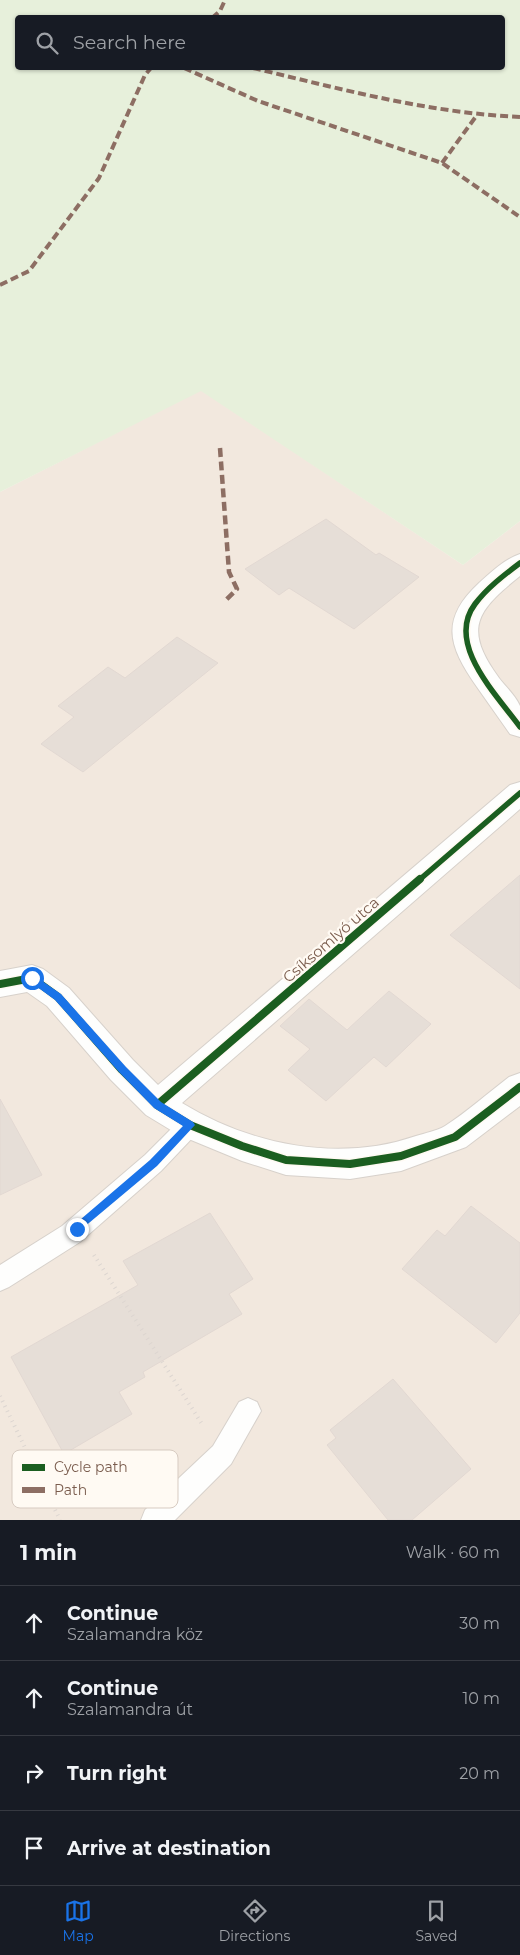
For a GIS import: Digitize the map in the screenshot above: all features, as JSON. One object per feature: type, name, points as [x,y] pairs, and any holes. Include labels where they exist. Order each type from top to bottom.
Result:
[{"type":"street","points":[[520,563],[479,596],[468,615],[464,633],[469,654],[474,664],[520,727]]},
{"type":"street","name":"Csíksomlyó utca","points":[[158,1105],[520,793]]},
{"type":"street","points":[[0,984],[32,978],[58,997],[122,1070],[158,1105],[190,1125],[242,1146],[286,1160],[350,1164],[401,1156],[455,1137],[520,1087]]},
{"type":"lane","points":[[0,1279],[77,1229],[154,1163],[190,1125]]},
{"type":"lane","points":[[178,1497],[222,1455],[248,1411]]},
{"type":"lane","points":[[154,1520],[167,1508]]},
{"type":"path","points":[[77,1229],[222,1455]]},
{"type":"path","points":[[0,1396],[26,1450]]},
{"type":"path","points":[[54,1508],[60,1520]]},
{"type":"shaded area","points":[[201,390],[463,565],[520,521],[520,1520],[0,1520],[0,492]]},
{"type":"green space","points":[[0,0],[520,0],[520,521],[463,565],[201,391],[0,492]]},
{"type":"building","points":[[326,519],[376,555],[379,553],[419,577],[354,629],[289,588],[279,595],[245,569]]},
{"type":"building","points":[[177,637],[218,663],[83,772],[41,744],[74,717],[58,706],[108,667],[125,678]]},
{"type":"building","points":[[520,875],[520,989],[450,935]]},
{"type":"building","points":[[389,991],[431,1024],[386,1067],[374,1057],[326,1101],[288,1070],[310,1049],[280,1026],[309,999],[347,1030]]},
{"type":"building","points":[[0,1099],[42,1175],[0,1195]]},
{"type":"building","points":[[471,1206],[520,1243],[520,1313],[496,1343],[402,1269],[437,1230],[445,1236]]},
{"type":"building","points":[[210,1213],[253,1279],[229,1294],[242,1314],[143,1372],[145,1377],[119,1392],[132,1414],[71,1450],[62,1450],[11,1357],[138,1285],[123,1261]]},
{"type":"building","points":[[393,1379],[471,1469],[412,1520],[388,1520],[327,1445],[336,1438],[330,1430]]},
{"type":"marked path","points":[[215,15],[220,11],[225,0]]},
{"type":"marked path","points":[[0,285],[29,271],[99,178],[145,75],[149,70]]},
{"type":"marked path","points":[[188,70],[258,101],[442,163],[520,217]]},
{"type":"marked path","points":[[262,70],[385,99],[477,115],[520,117]]},
{"type":"marked path","points":[[442,163],[477,115]]},
{"type":"marked path","points":[[220,448],[229,572],[237,589],[225,601]]},
{"type":"cycle path","points":[[520,563],[495,583],[474,605],[467,617],[465,631],[467,646],[474,663],[520,727]]},
{"type":"cycle path","points":[[157,1105],[520,793]]},
{"type":"cycle path","points":[[0,984],[32,978],[58,997],[122,1070],[157,1105],[190,1125],[242,1146],[286,1160],[350,1164],[401,1156],[455,1137],[520,1087]]},
{"type":"route","points":[[32,978],[58,997],[122,1070],[158,1105],[190,1125],[154,1163],[77,1229]]}]
